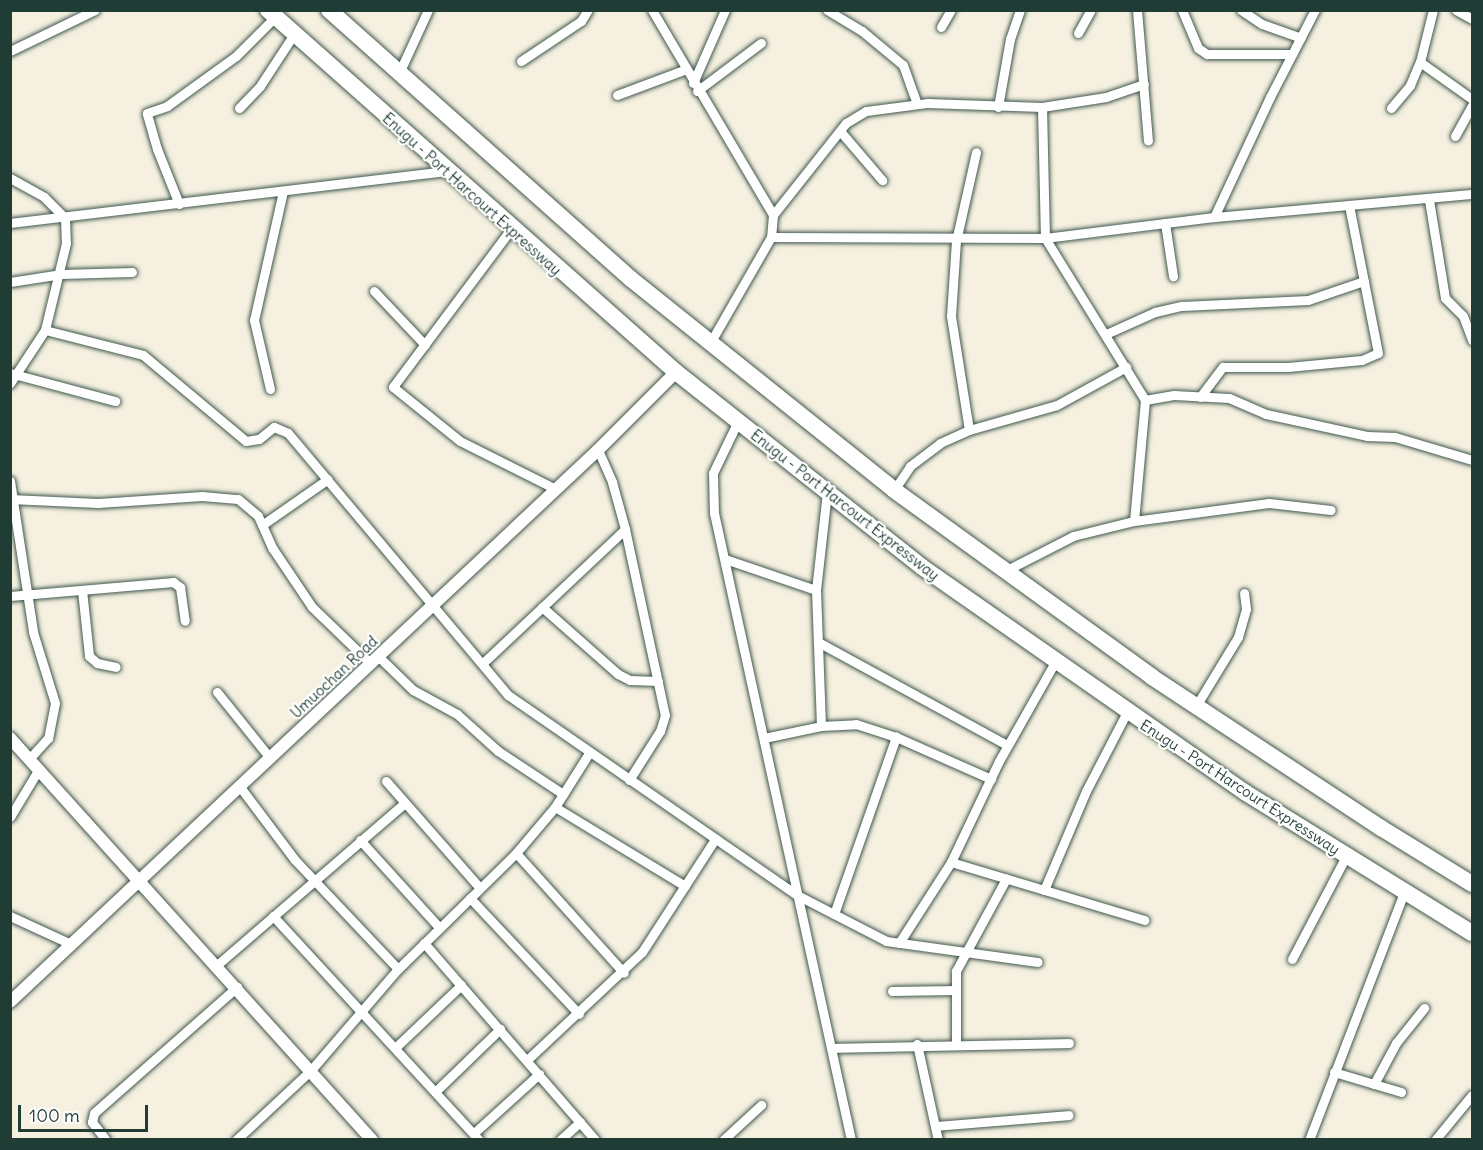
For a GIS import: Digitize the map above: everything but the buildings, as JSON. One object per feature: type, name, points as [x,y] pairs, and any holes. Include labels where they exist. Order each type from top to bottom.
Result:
[{"type":"highway","points":[[329,10],[631,279],[894,490],[1003,572],[1196,706],[1473,884]]},
{"type":"highway","name":"Enugu - Port Harcourt Expressway","points":[[271,14],[511,229],[676,372],[827,492],[1055,662],[1127,712],[1346,856],[1473,933]]},
{"type":"street","points":[[10,51],[95,10]]},
{"type":"street","points":[[399,74],[428,10]]},
{"type":"street","points":[[520,61],[581,21],[588,10]]},
{"type":"street","points":[[652,10],[684,70],[772,215],[771,237],[710,343]]},
{"type":"street","points":[[695,87],[725,10]]},
{"type":"street","points":[[827,10],[862,31],[903,65],[917,104]]},
{"type":"street","points":[[941,27],[951,10]]},
{"type":"street","points":[[998,107],[1010,39],[1020,10]]},
{"type":"street","points":[[1078,33],[1091,10]]},
{"type":"street","points":[[1137,10],[1148,141]]},
{"type":"street","points":[[1182,10],[1198,48],[1207,54],[1292,54]]},
{"type":"street","points":[[1241,10],[1262,24],[1301,38]]},
{"type":"street","points":[[1214,217],[1315,10]]},
{"type":"street","points":[[1391,108],[1410,85],[1420,62],[1433,10]]},
{"type":"street","points":[[1456,10],[1473,19]]},
{"type":"street","points":[[180,204],[157,149],[147,113],[167,106],[236,56],[271,14]]},
{"type":"street","points":[[239,108],[261,86],[294,34]]},
{"type":"street","points":[[695,87],[761,43]]},
{"type":"street","points":[[1420,62],[1473,99]]},
{"type":"street","points":[[617,95],[684,70]]},
{"type":"street","points":[[772,215],[840,131],[866,111],[917,104],[1042,107],[1106,97],[1144,84]]},
{"type":"street","points":[[1455,136],[1473,105]]},
{"type":"street","points":[[1042,107],[1045,238],[1145,400],[1134,521]]},
{"type":"street","points":[[840,131],[882,180]]},
{"type":"street","points":[[969,430],[967,397],[952,336],[956,241],[976,152]]},
{"type":"street","points":[[10,223],[446,171]]},
{"type":"street","points":[[10,178],[44,197],[65,218],[61,274],[45,330],[12,377],[115,401]]},
{"type":"street","points":[[270,389],[254,320],[283,190]]},
{"type":"street","points":[[771,237],[956,241],[1045,238],[1214,217],[1429,200],[1473,194]]},
{"type":"street","points":[[1429,200],[1445,298],[1463,315],[1473,340]]},
{"type":"street","points":[[1200,397],[1214,374],[1232,364],[1288,367],[1374,358],[1378,348],[1349,205]]},
{"type":"street","points":[[1165,223],[1173,276]]},
{"type":"street","points":[[511,229],[393,387],[460,441],[556,489]]},
{"type":"street","points":[[10,282],[61,274],[132,272]]},
{"type":"street","points":[[1106,334],[1155,312],[1182,306],[1308,300],[1364,281]]},
{"type":"street","points":[[375,291],[425,345]]},
{"type":"street","points":[[45,330],[143,355],[242,439],[252,442],[274,427],[288,433],[434,604],[508,695],[797,895],[873,936],[899,943],[965,954],[1038,962]]},
{"type":"street","points":[[894,490],[923,453],[969,430],[1057,405],[1126,367]]},
{"type":"street","name":"Umuochan Road","points":[[11,1002],[139,879],[598,450],[676,372]]},
{"type":"street","points":[[1145,400],[1229,398],[1266,414],[1395,437],[1473,460]]},
{"type":"street","points":[[738,421],[717,459],[712,480],[714,513],[832,1048],[850,1140]]},
{"type":"street","points":[[598,450],[612,482],[625,529],[658,681],[664,723],[629,780]]},
{"type":"street","points":[[262,525],[328,478]]},
{"type":"street","points":[[10,481],[33,632],[55,703],[48,738],[29,759]]},
{"type":"street","points":[[821,726],[816,590],[827,492]]},
{"type":"street","points":[[11,499],[107,503],[202,496],[232,498],[248,505],[262,525],[273,549],[312,607],[412,690],[457,714],[498,751],[563,794]]},
{"type":"street","points":[[1003,572],[1073,536],[1134,521],[1269,503],[1331,510]]},
{"type":"street","points":[[483,663],[625,529]]},
{"type":"street","points":[[725,559],[816,590]]},
{"type":"street","points":[[10,596],[173,582],[180,587],[185,621]]},
{"type":"street","points":[[82,591],[89,656],[97,663],[116,667]]},
{"type":"street","points":[[1196,706],[1238,637],[1246,609],[1244,593]]},
{"type":"street","points":[[542,607],[618,674],[630,680],[658,681]]},
{"type":"street","points":[[818,642],[1007,745]]},
{"type":"street","points":[[899,943],[951,862],[1007,745],[1055,662]]},
{"type":"street","points":[[217,692],[270,758]]},
{"type":"street","points":[[1044,890],[1086,791],[1127,712]]},
{"type":"street","points":[[764,738],[821,726],[856,724],[896,737],[991,779]]},
{"type":"street","points":[[834,914],[896,737]]},
{"type":"street","points":[[10,738],[237,987],[372,1140]]},
{"type":"street","points":[[236,1140],[311,1071],[398,969],[516,853],[555,807],[589,753]]},
{"type":"street","points":[[10,817],[15,795],[39,769]]},
{"type":"street","points":[[386,781],[480,888]]},
{"type":"street","points":[[240,787],[314,880],[398,969]]},
{"type":"street","points":[[217,965],[405,802]]},
{"type":"street","points":[[555,807],[685,886]]},
{"type":"street","points":[[528,1059],[624,973],[656,934],[715,839]]},
{"type":"street","points":[[360,840],[439,927]]},
{"type":"street","points":[[516,853],[624,973]]},
{"type":"street","points":[[1292,959],[1346,856]]},
{"type":"street","points":[[951,862],[1144,920]]},
{"type":"street","points":[[956,1044],[956,972],[1006,879]]},
{"type":"street","points":[[1312,1138],[1334,1072],[1404,892]]},
{"type":"street","points":[[470,898],[579,1014]]},
{"type":"street","points":[[10,916],[71,944]]},
{"type":"street","points":[[273,916],[360,1014],[396,1047],[477,1136],[539,1074]]},
{"type":"street","points":[[424,943],[528,1059],[595,1140]]},
{"type":"street","points":[[396,1047],[461,985]]},
{"type":"street","points":[[106,1140],[92,1122],[94,1113],[237,987]]},
{"type":"street","points":[[892,991],[956,990]]},
{"type":"street","points":[[1374,1084],[1395,1043],[1424,1008]]},
{"type":"street","points":[[437,1090],[500,1029]]},
{"type":"street","points":[[832,1048],[917,1044],[1069,1043]]},
{"type":"street","points":[[917,1044],[938,1140]]},
{"type":"street","points":[[1334,1072],[1401,1092]]},
{"type":"street","points":[[1436,1140],[1473,1095]]},
{"type":"street","points":[[723,1140],[761,1105]]},
{"type":"street","points":[[935,1126],[1069,1115]]},
{"type":"street","points":[[560,1140],[580,1122]]}]
